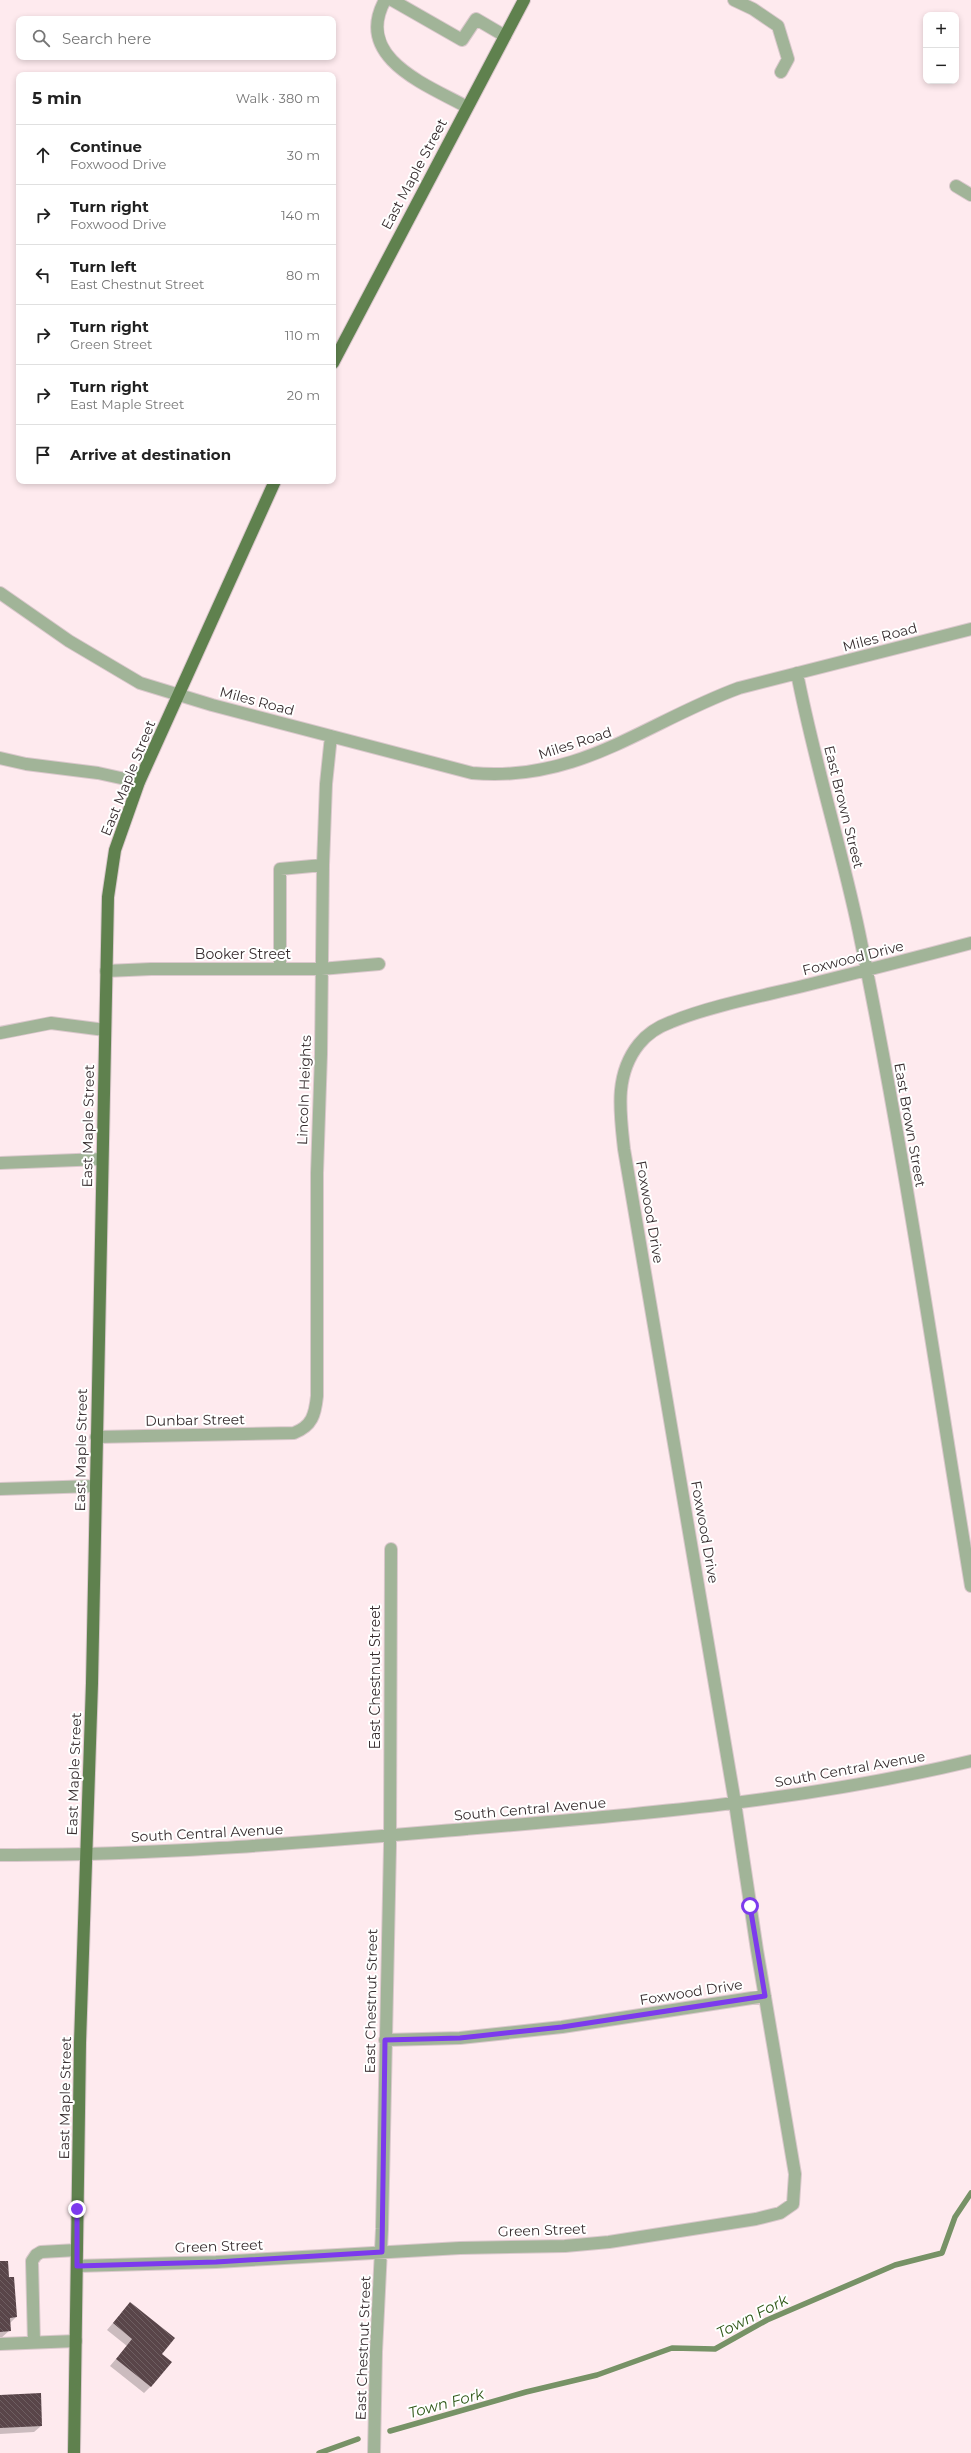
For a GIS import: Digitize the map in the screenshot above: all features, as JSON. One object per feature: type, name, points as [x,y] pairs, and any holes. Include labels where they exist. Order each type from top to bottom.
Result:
[{"type":"main road","name":"East Maple Street","points":[[336,357],[524,0]]},
{"type":"main road","name":"East Maple Street","points":[[74,2453],[81,2027],[87,1854],[108,897],[112,868],[124,823],[139,782],[274,484]]},
{"type":"street","points":[[386,0],[379,13],[377,30],[380,44],[388,57],[419,80],[467,107]]},
{"type":"street","points":[[392,0],[462,40],[476,19],[505,36]]},
{"type":"street","points":[[734,0],[753,9],[778,26],[788,59],[781,72]]},
{"type":"street","points":[[956,186],[971,195]]},
{"type":"street","name":"Miles Road","points":[[0,593],[69,641],[140,683],[178,696],[472,773],[503,775],[533,772],[575,761],[624,743],[715,697],[798,673],[971,629]]},
{"type":"street","name":"East Brown Street","points":[[798,673],[866,971],[917,1251],[971,1586]]},
{"type":"street","name":"Lincoln Heights","points":[[294,1433],[309,1425],[314,1418],[317,1396],[317,1173],[323,865],[326,784],[331,736]]},
{"type":"street","points":[[0,758],[26,764],[98,773],[139,782]]},
{"type":"street","points":[[280,968],[280,869],[323,865]]},
{"type":"street","name":"Foxwood Drive","points":[[385,2040],[460,2038],[562,2027],[765,1996],[735,1803],[624,1149],[620,1108],[620,1090],[628,1062],[640,1043],[653,1031],[671,1022],[756,997],[866,971],[971,943]]},
{"type":"street","name":"Booker Street","points":[[106,971],[151,969],[322,969],[379,964]]},
{"type":"street","points":[[0,1033],[51,1023],[105,1030]]},
{"type":"street","points":[[0,1163],[102,1159]]},
{"type":"street","name":"Dunbar Street","points":[[96,1437],[294,1433]]},
{"type":"street","points":[[0,1489],[95,1486]]},
{"type":"street","name":"East Chestnut Street","points":[[374,2453],[376,2352],[382,2252],[389,1836],[391,1549]]},
{"type":"street","name":"South Central Avenue","points":[[0,1855],[87,1854],[389,1836],[647,1814],[735,1803],[913,1775],[971,1761]]},
{"type":"street","name":"Green Street","points":[[77,2266],[216,2262],[382,2252],[609,2242],[756,2219],[780,2213],[789,2208],[795,2196],[794,2174],[765,1996]]},
{"type":"street","points":[[34,2343],[32,2261],[36,2255],[41,2252],[77,2250]]},
{"type":"street","points":[[0,2344],[76,2341]]},
{"type":"building","points":[[0,2261],[8,2261],[9,2277],[14,2277],[17,2317],[10,2318],[11,2331],[0,2332]]},
{"type":"building","points":[[130,2302],[175,2338],[162,2354],[172,2362],[151,2387],[116,2359],[132,2339],[113,2323]]},
{"type":"building","points":[[41,2393],[42,2426],[0,2428],[0,2395]]},
{"type":"waterway","name":"Town Fork","points":[[390,2431],[526,2392],[597,2375],[672,2348],[715,2349],[767,2320],[895,2265],[942,2253],[955,2217],[971,2193]]},
{"type":"waterway","name":"Town Fork","points":[[319,2453],[358,2439]]},
{"type":"route","points":[[77,2209],[77,2266],[216,2262],[382,2252],[385,2040],[460,2038],[562,2027],[765,1996],[750,1906]]}]
